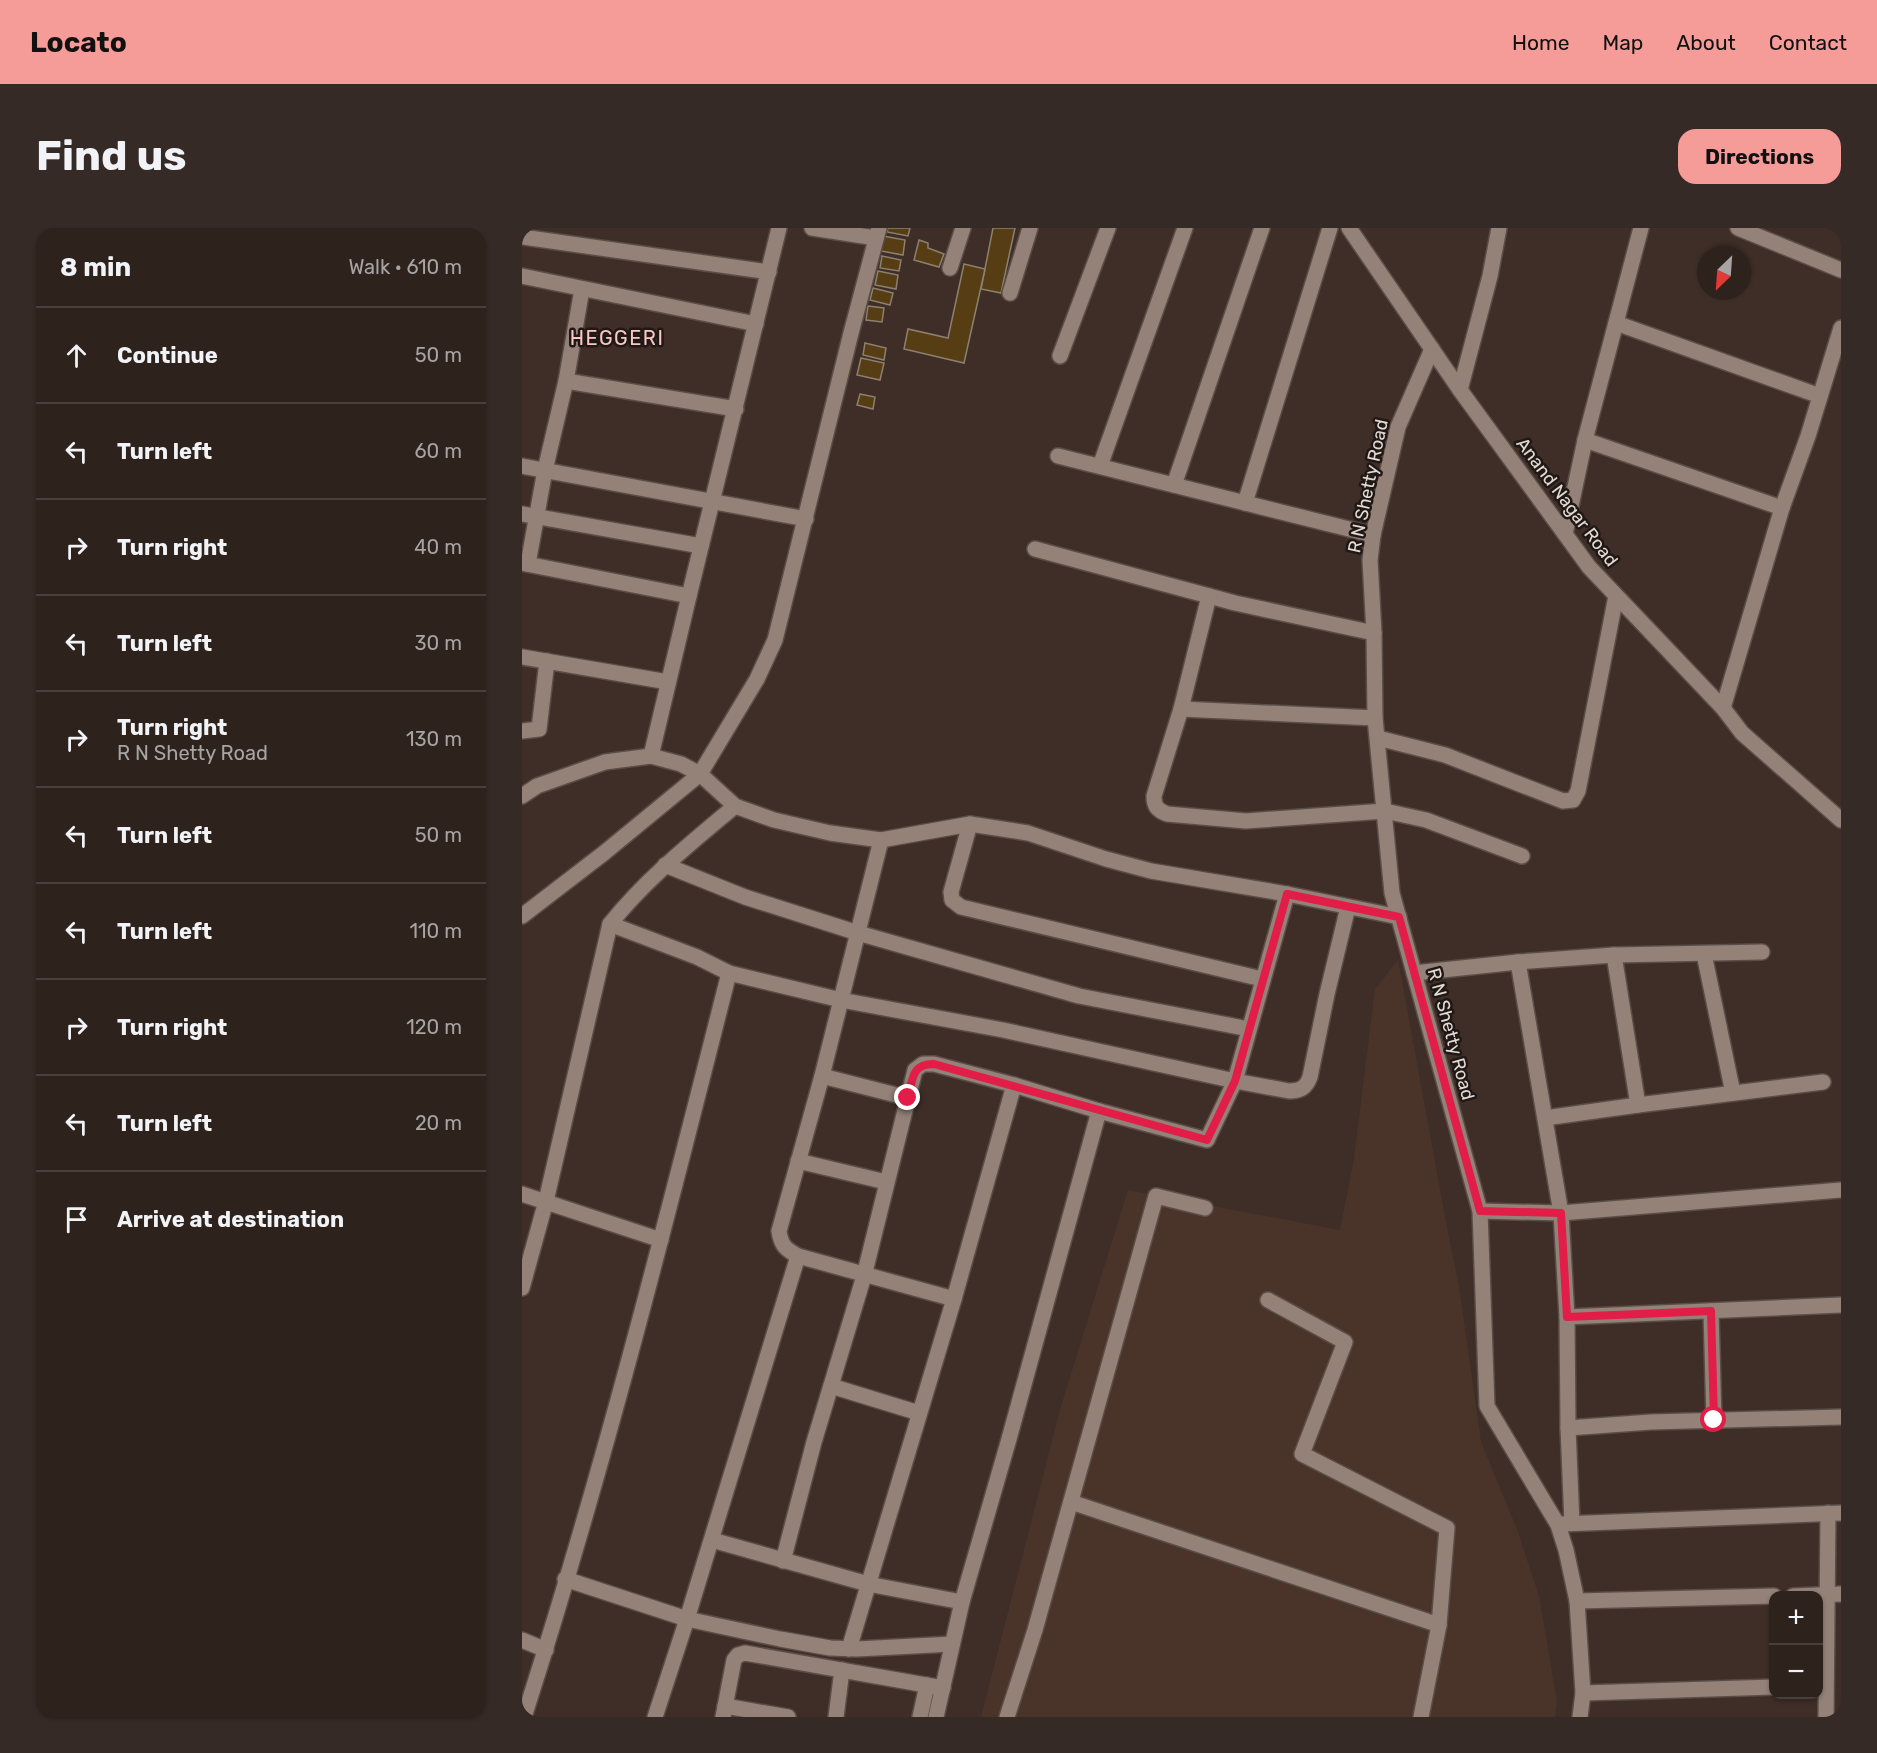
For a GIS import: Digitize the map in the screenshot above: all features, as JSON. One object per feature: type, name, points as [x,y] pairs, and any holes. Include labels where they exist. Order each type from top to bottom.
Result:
[{"type":"street","points":[[651,756],[779,228]]},
{"type":"street","points":[[522,916],[704,779],[775,640],[877,233],[812,228]]},
{"type":"street","points":[[950,268],[963,228]]},
{"type":"street","points":[[1010,293],[1030,228]]},
{"type":"street","points":[[1060,356],[1108,228]]},
{"type":"street","points":[[1100,466],[1185,228]]},
{"type":"street","points":[[1174,485],[1262,228]]},
{"type":"street","points":[[1245,503],[1330,228]]},
{"type":"street","name":"Anand Nagar Road","points":[[1349,228],[1460,390],[1589,567],[1723,708],[1742,733],[1841,820]]},
{"type":"street","points":[[1460,390],[1490,276],[1499,228]]},
{"type":"street","points":[[1564,534],[1585,440],[1641,228]]},
{"type":"street","points":[[1738,228],[1841,270]]},
{"type":"street","points":[[522,237],[769,272]]},
{"type":"street","points":[[522,276],[756,324]]},
{"type":"street","points":[[582,289],[566,381],[545,470],[529,516],[525,563],[689,596]]},
{"type":"street","points":[[1616,323],[1820,396]]},
{"type":"street","points":[[1723,708],[1782,508],[1808,436],[1841,328]]},
{"type":"street","name":"R N Shetty Road","points":[[1432,349],[1398,427],[1373,535],[1370,560],[1375,718],[1392,893],[1480,1211],[1487,1406],[1565,1524],[1566,1550],[1577,1600],[1583,1693],[1580,1717]]},
{"type":"street","points":[[566,381],[736,409]]},
{"type":"street","points":[[1585,440],[1782,508]]},
{"type":"street","points":[[1058,456],[1373,535]]},
{"type":"street","points":[[522,466],[806,519]]},
{"type":"street","points":[[529,516],[701,546]]},
{"type":"street","points":[[1035,549],[1209,596],[1374,633]]},
{"type":"street","points":[[1209,596],[1181,709],[1154,796],[1154,804],[1159,811],[1167,814],[1246,821],[1384,811],[1426,820],[1522,856]]},
{"type":"street","points":[[1378,738],[1444,755],[1563,801],[1573,800],[1578,791],[1616,596]]},
{"type":"street","points":[[522,657],[668,682]]},
{"type":"street","points":[[522,731],[539,729],[547,661]]},
{"type":"street","points":[[1181,709],[1375,718]]},
{"type":"street","points":[[522,796],[537,786],[605,762],[651,756],[681,764],[704,779],[731,804],[774,820],[830,833],[881,840],[970,824],[1028,833],[1106,859],[1151,871],[1287,894],[1399,917]]},
{"type":"street","points":[[522,1288],[546,1202],[610,924],[627,903],[665,865],[731,804]]},
{"type":"street","points":[[970,824],[951,891],[952,900],[961,907],[1262,979]]},
{"type":"street","points":[[881,840],[822,1076],[779,1231],[780,1243],[786,1250],[798,1256],[954,1299]]},
{"type":"street","points":[[665,865],[745,897],[858,933],[1079,996],[1249,1029]]},
{"type":"street","points":[[783,1561],[814,1442],[864,1276],[915,1070],[923,1064],[934,1064],[1207,1140],[1235,1081],[1287,894]]},
{"type":"street","points":[[610,924],[697,957],[729,973],[841,1000],[1003,1030],[1235,1081],[1297,1091],[1308,1083],[1348,907]]},
{"type":"street","points":[[1414,973],[1614,955],[1762,952]]},
{"type":"street","points":[[1704,954],[1733,1094]]},
{"type":"street","points":[[1614,955],[1638,1105]]},
{"type":"street","points":[[1518,962],[1561,1213],[1567,1317],[1568,1428],[1565,1524],[1834,1513],[1834,1594],[1826,1717]]},
{"type":"street","points":[[524,1717],[546,1650],[625,1378],[729,973]]},
{"type":"street","points":[[822,1076],[908,1098]]},
{"type":"street","points":[[1545,1118],[1823,1083]]},
{"type":"street","points":[[849,1648],[954,1299],[1014,1085]]},
{"type":"street","points":[[936,1717],[962,1602],[1099,1111]]},
{"type":"street","points":[[798,1161],[886,1182]]},
{"type":"street","points":[[1480,1211],[1561,1213],[1841,1190]]},
{"type":"street","points":[[522,1194],[660,1240]]},
{"type":"street","points":[[1007,1717],[1035,1630],[1156,1196],[1205,1208]]},
{"type":"street","points":[[655,1717],[712,1540],[798,1256]]},
{"type":"street","points":[[1268,1300],[1345,1342],[1302,1454],[1447,1528],[1439,1625],[1421,1717]]},
{"type":"street","points":[[1567,1317],[1841,1305]]},
{"type":"street","points":[[1711,1311],[1714,1420]]},
{"type":"street","points":[[831,1386],[919,1413]]},
{"type":"street","points":[[1568,1428],[1651,1422],[1841,1417]]},
{"type":"street","points":[[1071,1502],[1439,1625]]},
{"type":"street","points":[[712,1540],[868,1584],[962,1602]]},
{"type":"street","points":[[566,1579],[687,1619],[830,1648],[952,1644]]},
{"type":"street","points":[[1577,1600],[1769,1596]]},
{"type":"street","points":[[522,1640],[546,1650]]},
{"type":"street","points":[[788,1717],[724,1712],[734,1660],[738,1655],[745,1653],[943,1688]]},
{"type":"street","points":[[836,1717],[842,1670]]},
{"type":"street","points":[[920,1717],[927,1685]]},
{"type":"street","points":[[1583,1693],[1769,1687]]},
{"type":"shaded area","points":[[1398,960],[1459,1286],[1481,1442],[1517,1529],[1539,1596],[1557,1701],[1555,1717],[981,1717],[1061,1406],[1128,1190],[1340,1230],[1354,1159],[1375,989]]},
{"type":"building","points":[[888,228],[910,228],[908,236],[887,232]]},
{"type":"building","points":[[993,228],[1015,228],[1001,293],[981,289]]},
{"type":"building","points":[[883,236],[905,240],[903,255],[881,251]]},
{"type":"building","points":[[919,240],[928,243],[928,248],[944,254],[939,267],[914,260]]},
{"type":"building","points":[[882,256],[901,260],[899,271],[880,268]]},
{"type":"building","points":[[964,264],[985,269],[964,363],[904,349],[908,329],[948,338]]},
{"type":"building","points":[[878,271],[898,275],[896,289],[875,285]]},
{"type":"building","points":[[873,288],[893,293],[890,305],[870,300]]},
{"type":"building","points":[[868,306],[884,308],[882,322],[866,320]]},
{"type":"building","points":[[865,343],[886,348],[884,360],[863,355]]},
{"type":"building","points":[[861,358],[884,363],[880,380],[857,375]]},
{"type":"building","points":[[860,394],[875,397],[873,409],[857,405]]},
{"type":"district","name":"HEGGERI","points":[[617,338]]},
{"type":"route","points":[[908,1098],[915,1070],[923,1064],[934,1064],[1207,1140],[1235,1081],[1287,894],[1399,917],[1480,1211],[1561,1213],[1567,1317],[1711,1311],[1714,1420]]}]
